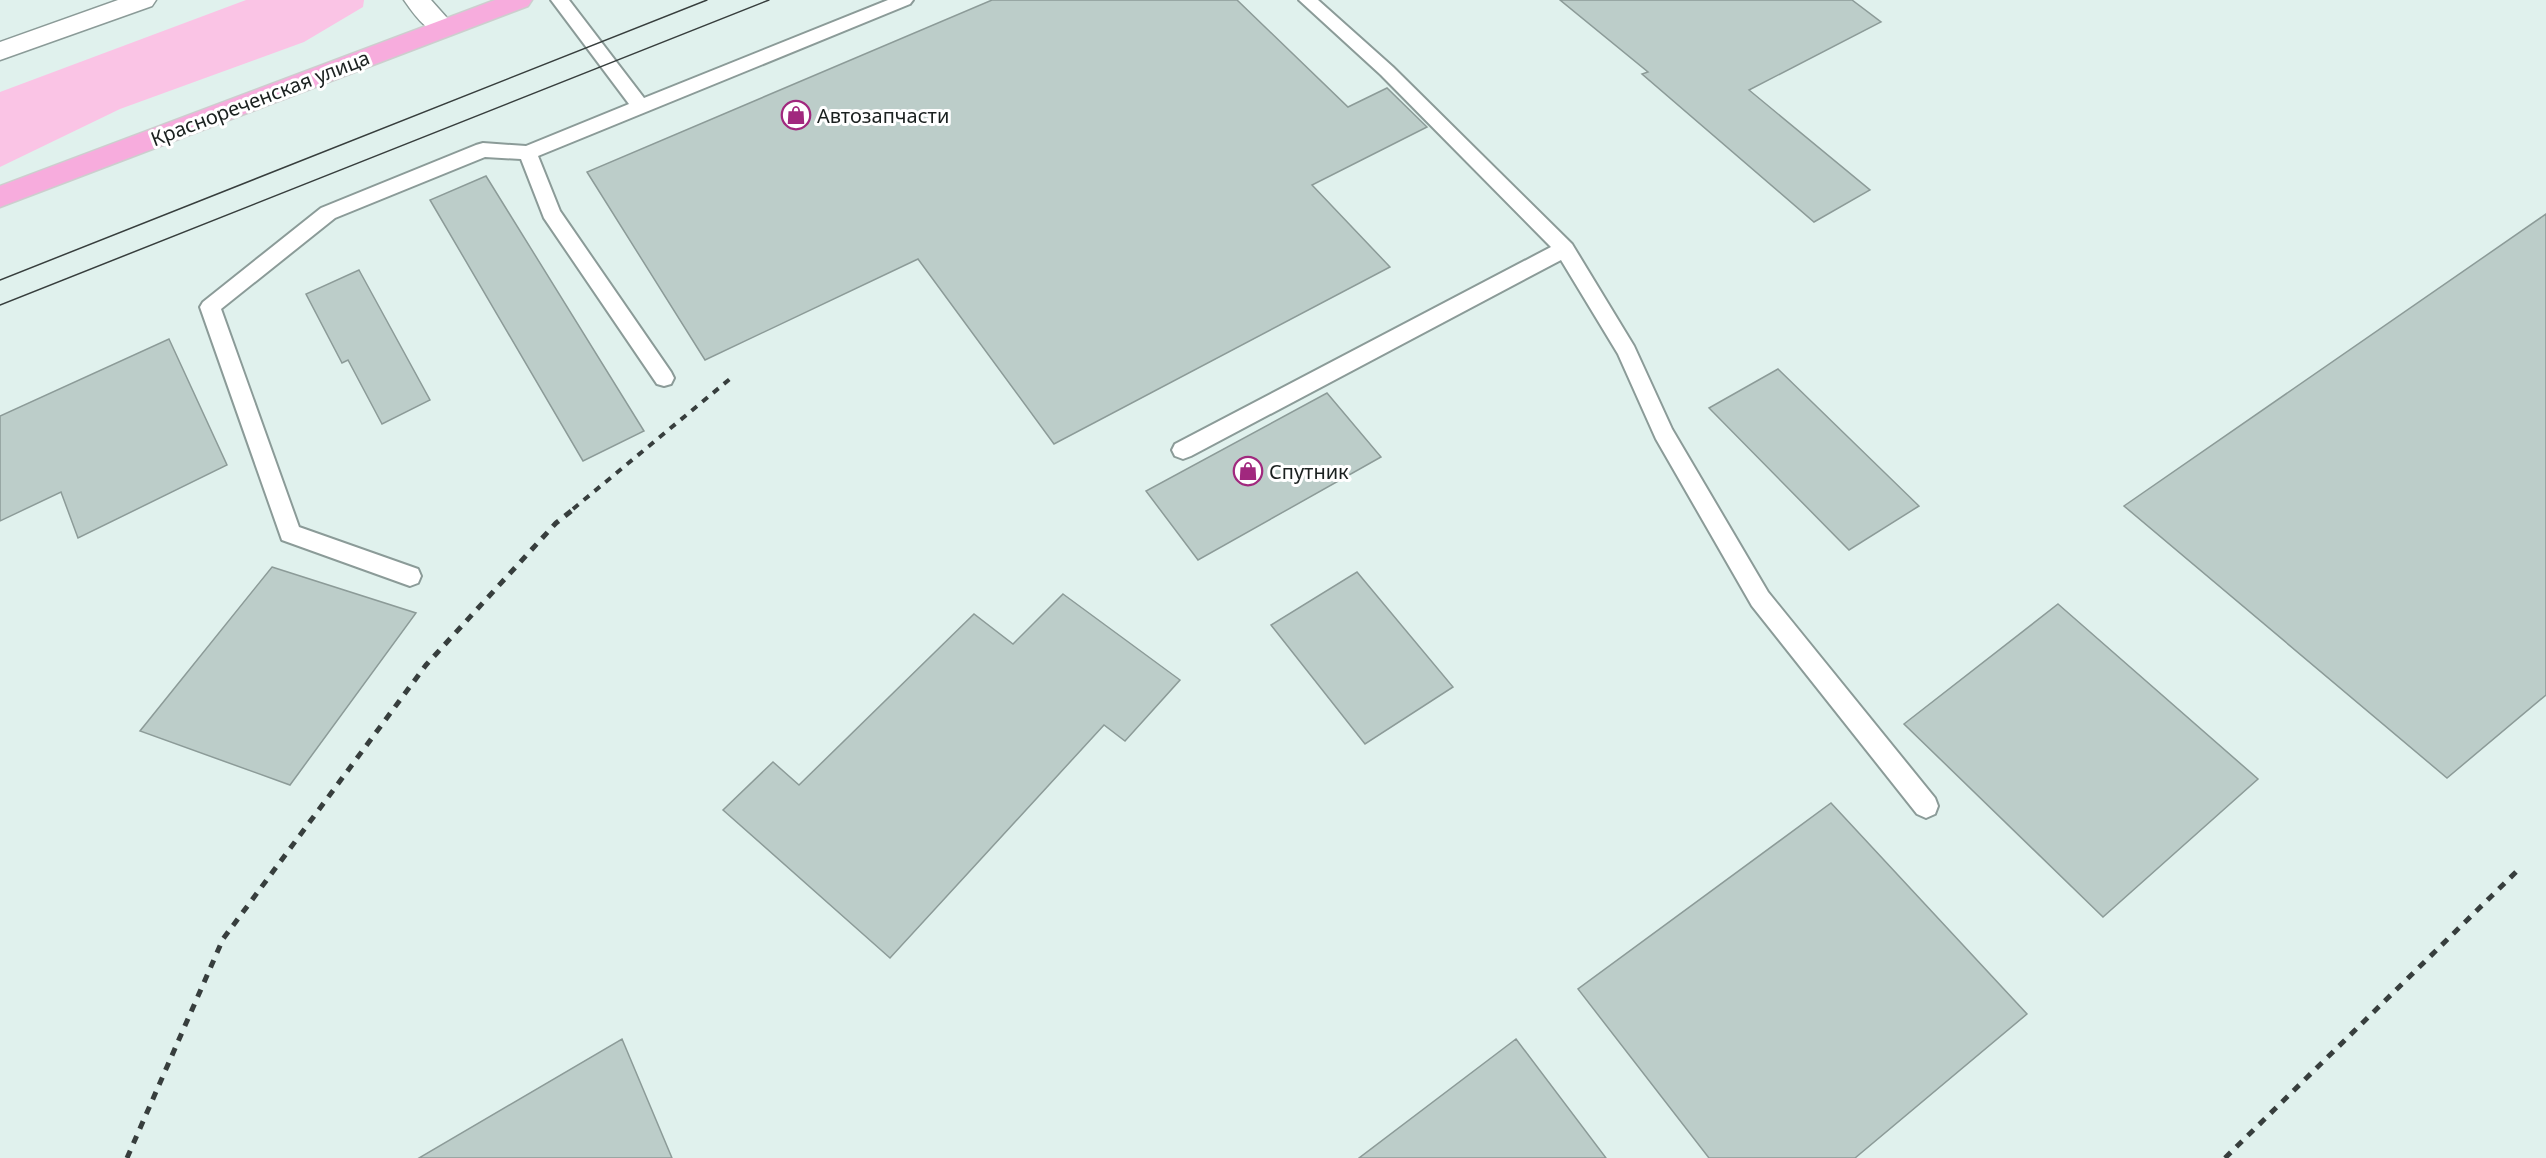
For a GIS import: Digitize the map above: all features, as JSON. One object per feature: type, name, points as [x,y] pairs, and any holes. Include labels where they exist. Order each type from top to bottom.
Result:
[{"type":"main road","name":"Краснореченская улица","points":[[0,197],[519,0]]},
{"type":"street","points":[[0,51],[143,0]]},
{"type":"street","points":[[417,0],[443,28]]},
{"type":"lane","points":[[560,0],[641,106]]},
{"type":"lane","points":[[410,576],[290,533],[210,307],[328,213],[483,150],[528,153],[904,0]]},
{"type":"lane","points":[[1308,0],[1388,71],[1565,249],[1627,352],[1663,433],[1760,599],[1926,806]]},
{"type":"lane","points":[[528,153],[551,213],[664,378]]},
{"type":"lane","points":[[1183,450],[1565,249]]},
{"type":"shaded area","points":[[246,0],[364,0],[363,7],[304,42],[120,109],[0,167],[0,92]]},
{"type":"building","points":[[992,0],[1237,0],[1348,107],[1387,88],[1427,127],[1312,185],[1390,267],[1054,444],[918,259],[705,360],[587,172]]},
{"type":"building","points":[[1560,0],[1852,0],[1881,22],[1749,90],[1870,190],[1814,222],[1642,74],[1648,72]]},
{"type":"building","points":[[486,176],[644,431],[583,461],[430,200]]},
{"type":"building","points":[[2546,214],[2546,695],[2447,778],[2124,506]]},
{"type":"building","points":[[359,270],[430,400],[382,424],[348,360],[342,363],[306,294]]},
{"type":"building","points":[[169,339],[227,465],[78,538],[61,492],[0,521],[0,416]]},
{"type":"building","points":[[1778,369],[1919,506],[1849,550],[1709,408]]},
{"type":"building","points":[[1327,393],[1381,457],[1198,560],[1146,491]]},
{"type":"building","points":[[272,567],[416,613],[290,785],[140,731]]},
{"type":"building","points":[[1357,572],[1453,687],[1365,744],[1271,625]]},
{"type":"building","points":[[1063,594],[1180,680],[1125,741],[1104,725],[890,958],[723,810],[773,762],[799,785],[974,614],[1013,644]]},
{"type":"building","points":[[2058,604],[2258,779],[2103,917],[1904,724]]},
{"type":"building","points":[[1831,803],[2027,1014],[1855,1158],[1709,1158],[1578,989]]},
{"type":"building","points":[[622,1039],[672,1158],[419,1158]]},
{"type":"building","points":[[1516,1039],[1606,1158],[1359,1158]]},
{"type":"tram line","points":[[0,280],[707,0]]},
{"type":"tram line","points":[[0,305],[769,0]]},
{"type":"railway","points":[[573,509],[731,378]]},
{"type":"railway","points":[[127,1158],[223,939],[426,665],[556,523],[575,508]]},
{"type":"railway","points":[[2225,1158],[2517,871]]},
{"type":"place","name":"Автозапчасти","points":[[796,115]]},
{"type":"place","name":"Спутник","points":[[1248,471]]}]
